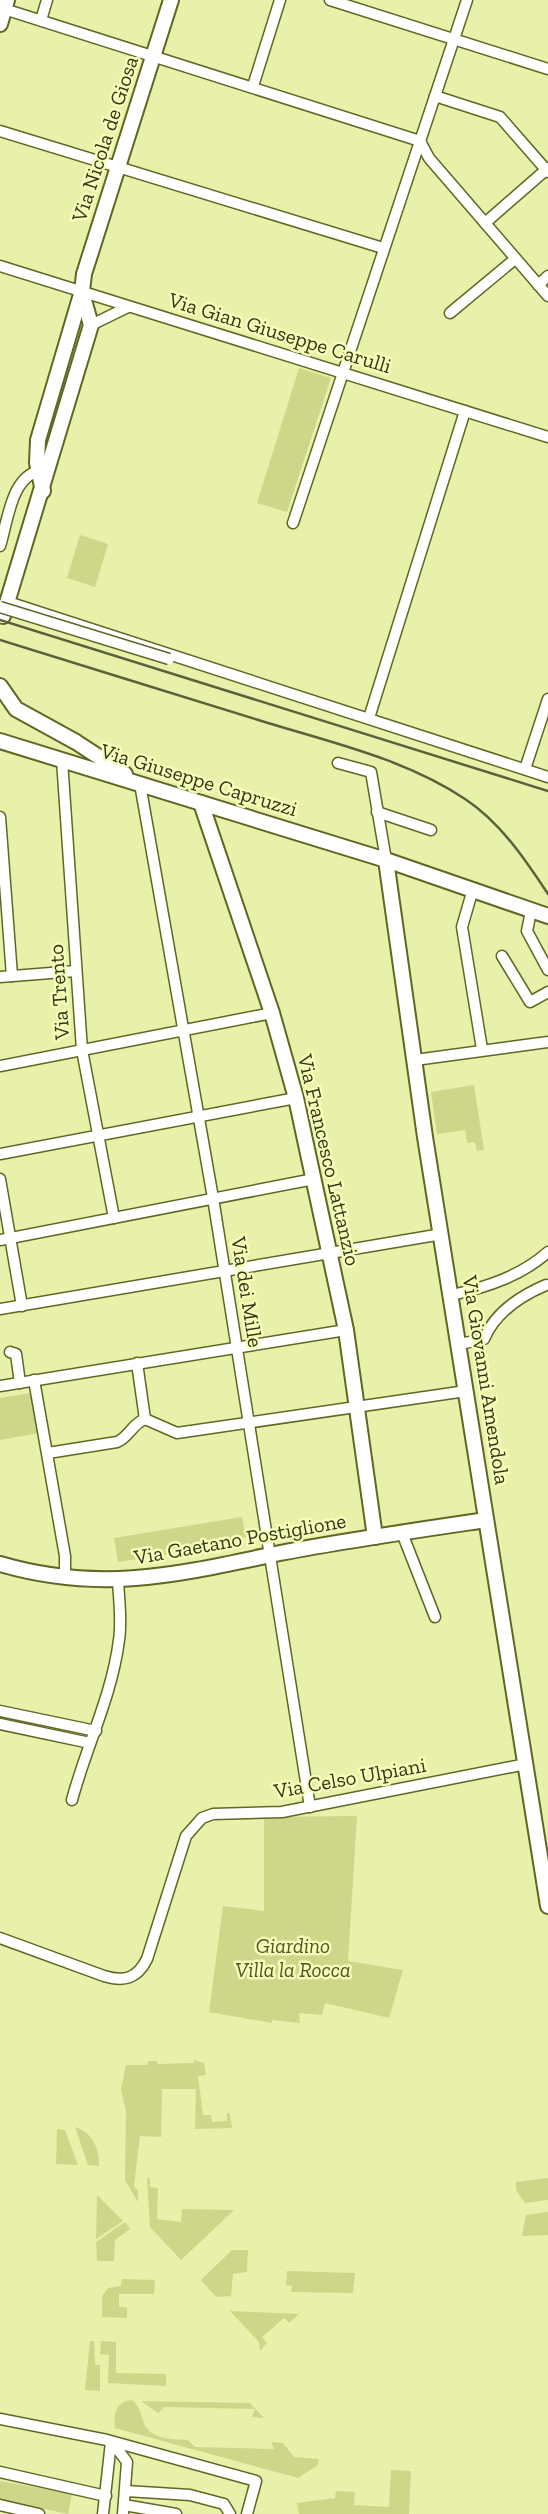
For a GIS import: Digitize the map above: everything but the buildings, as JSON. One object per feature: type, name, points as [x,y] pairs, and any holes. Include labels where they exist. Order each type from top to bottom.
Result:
[{"type":"main road","name":"Via Nicola de Giosa","points":[[44,470],[38,440],[82,291],[84,274],[171,0]]},
{"type":"main road","points":[[0,24],[4,5]]},
{"type":"main road","points":[[4,609],[43,491],[44,470],[56,446],[91,325],[82,291]]},
{"type":"main road","points":[[0,686],[16,709],[76,742],[140,784]]},
{"type":"main road","name":"Via Giuseppe Capruzzi","points":[[0,741],[473,889]]},
{"type":"main road","name":"Via Francesco Lattanzio","points":[[201,803],[272,1013],[296,1098],[346,1330],[375,1537]]},
{"type":"main road","name":"Via Giovanni Amendola","points":[[386,860],[486,1520],[526,1764],[544,1852],[548,1906]]},
{"type":"main road","points":[[473,889],[492,890],[548,908]]},
{"type":"main road","points":[[473,889],[481,896],[548,916]]},
{"type":"main road","name":"Via Gaetano Postiglione","points":[[0,1564],[65,1577],[144,1580],[375,1537],[486,1520]]},
{"type":"street","points":[[41,20],[47,0]]},
{"type":"street","points":[[253,86],[280,0]]},
{"type":"street","points":[[330,0],[354,4],[548,69]]},
{"type":"street","points":[[293,523],[467,0]]},
{"type":"street","points":[[4,5],[41,20],[420,141],[429,158],[548,296]]},
{"type":"street","points":[[435,96],[500,117],[547,170],[485,223]]},
{"type":"street","points":[[0,131],[383,248]]},
{"type":"street","points":[[450,313],[515,258]]},
{"type":"street","name":"Via Gian Giuseppe Carulli","points":[[0,266],[548,437]]},
{"type":"street","points":[[537,285],[548,275]]},
{"type":"street","points":[[91,325],[130,307]]},
{"type":"street","points":[[369,718],[465,411]]},
{"type":"street","points":[[38,440],[42,451],[48,452],[56,446]]},
{"type":"street","points":[[0,546],[19,484],[30,473],[44,470]]},
{"type":"street","points":[[4,609],[169,659],[197,663]]},
{"type":"street","points":[[4,609],[197,663],[548,776]]},
{"type":"street","points":[[525,769],[548,699]]},
{"type":"street","name":"Via Trento","points":[[62,760],[82,1050],[114,1218]]},
{"type":"street","points":[[338,763],[371,772],[386,860]]},
{"type":"street","name":"Via dei Mille","points":[[140,784],[213,1198],[310,1807]]},
{"type":"street","points":[[377,812],[431,831]]},
{"type":"street","points":[[0,817],[12,976]]},
{"type":"street","points":[[473,889],[462,927],[482,1049]]},
{"type":"street","points":[[531,911],[527,931],[548,970]]},
{"type":"street","points":[[502,956],[530,1002],[548,992]]},
{"type":"street","points":[[0,977],[76,971]]},
{"type":"street","points":[[0,1066],[272,1013]]},
{"type":"street","points":[[415,1060],[548,1042]]},
{"type":"street","points":[[0,1154],[296,1098]]},
{"type":"street","points":[[5,1239],[314,1179]]},
{"type":"street","points":[[0,1180],[5,1239],[22,1306]]},
{"type":"street","points":[[0,1309],[331,1255],[442,1234]]},
{"type":"street","points":[[452,1295],[497,1282],[535,1263],[548,1252]]},
{"type":"street","points":[[460,1344],[484,1339],[494,1319],[547,1282]]},
{"type":"street","points":[[0,1386],[346,1330]]},
{"type":"street","points":[[10,1352],[16,1354],[20,1383]]},
{"type":"street","points":[[137,1363],[145,1419]]},
{"type":"street","points":[[34,1380],[65,1556],[65,1577]]},
{"type":"street","points":[[48,1453],[123,1440],[137,1422],[145,1419],[177,1433],[466,1391]]},
{"type":"street","points":[[402,1533],[435,1617]]},
{"type":"street","points":[[72,1800],[96,1731],[120,1639],[118,1581]]},
{"type":"street","points":[[0,1711],[96,1731]]},
{"type":"street","points":[[0,1724],[90,1743]]},
{"type":"street","name":"Via Celso Ulpiani","points":[[0,1938],[104,1976],[130,1978],[141,1971],[147,1959],[186,1836],[192,1826],[213,1814],[282,1812],[526,1764]]},
{"type":"street","points":[[0,2419],[111,2442],[256,2481],[248,2511],[229,2511],[190,2495],[125,2491]]},
{"type":"street","points":[[111,2442],[123,2453],[127,2462],[124,2510],[176,2514]]},
{"type":"street","points":[[103,2514],[111,2442]]},
{"type":"street","points":[[0,2472],[106,2496]]},
{"type":"street","points":[[0,2505],[39,2514]]},
{"type":"green space","points":[[299,368],[331,378],[287,512],[257,503]]},
{"type":"green space","points":[[80,535],[108,544],[95,587],[67,578]]},
{"type":"green space","points":[[474,1085],[484,1150],[477,1151],[475,1142],[467,1143],[465,1130],[437,1134],[431,1092]]},
{"type":"green space","points":[[31,1393],[39,1433],[0,1440],[0,1398]]},
{"type":"green space","points":[[242,1517],[246,1537],[212,1543],[212,1548],[118,1562],[114,1538]]},
{"type":"green space","name":"Giardino Villa la Rocca","points":[[357,1816],[348,1961],[403,1970],[389,2018],[325,2003],[322,2015],[299,2013],[300,2023],[272,2020],[272,2023],[209,2012],[223,1906],[264,1911],[264,1817]]},
{"type":"green space","points":[[194,2060],[204,2063],[206,2075],[198,2076],[203,2115],[211,2115],[212,2122],[227,2121],[227,2113],[230,2114],[232,2128],[195,2129],[196,2089],[162,2089],[161,2137],[140,2136],[134,2186],[138,2191],[138,2202],[125,2180],[126,2111],[121,2089],[126,2065],[147,2065],[149,2061],[157,2061],[158,2064],[194,2063]]},
{"type":"green space","points":[[75,2127],[91,2137],[98,2153],[99,2166],[88,2165]]},
{"type":"green space","points":[[57,2129],[65,2130],[78,2165],[56,2164]]},
{"type":"green space","points":[[147,2178],[150,2178],[150,2187],[158,2188],[157,2219],[181,2222],[182,2209],[234,2210],[181,2260],[150,2227]]},
{"type":"green space","points":[[548,2178],[548,2200],[525,2203],[516,2190],[516,2182]]},
{"type":"green space","points":[[97,2195],[123,2221],[96,2239]]},
{"type":"green space","points":[[548,2212],[548,2235],[522,2236],[526,2215]]},
{"type":"green space","points":[[125,2222],[130,2229],[115,2240],[114,2261],[97,2261],[96,2242]]},
{"type":"green space","points":[[232,2250],[248,2250],[247,2272],[233,2274],[231,2296],[216,2297],[201,2280]]},
{"type":"green space","points":[[287,2271],[355,2273],[353,2293],[291,2292],[292,2286],[286,2285]]},
{"type":"green space","points":[[122,2279],[155,2280],[154,2294],[119,2294],[119,2307],[127,2307],[127,2318],[102,2317],[102,2296],[108,2288],[121,2286]]},
{"type":"green space","points":[[230,2311],[299,2314],[289,2323],[284,2318],[262,2337],[267,2343],[260,2351],[259,2342]]},
{"type":"green space","points":[[90,2341],[94,2341],[95,2365],[100,2365],[100,2391],[85,2390]]},
{"type":"green space","points":[[101,2341],[116,2342],[116,2373],[166,2374],[166,2386],[108,2383],[109,2355],[100,2354]]},
{"type":"green space","points":[[132,2400],[146,2427],[155,2435],[188,2440],[195,2447],[274,2449],[271,2442],[283,2443],[294,2457],[319,2459],[318,2465],[298,2478],[115,2428],[117,2409],[122,2403]]},
{"type":"green space","points":[[141,2401],[250,2403],[264,2418],[252,2417],[255,2409],[164,2407],[158,2413]]},
{"type":"green space","points":[[391,2470],[411,2471],[409,2514],[299,2514],[297,2503],[335,2498],[336,2491],[355,2492],[354,2505],[389,2507]]},
{"type":"green space","points":[[0,2481],[72,2494],[68,2514],[0,2499]]},
{"type":"railway","points":[[0,620],[548,791]]},
{"type":"railway","points":[[0,640],[344,746],[419,773],[465,799],[490,819],[521,855],[548,894]]}]
